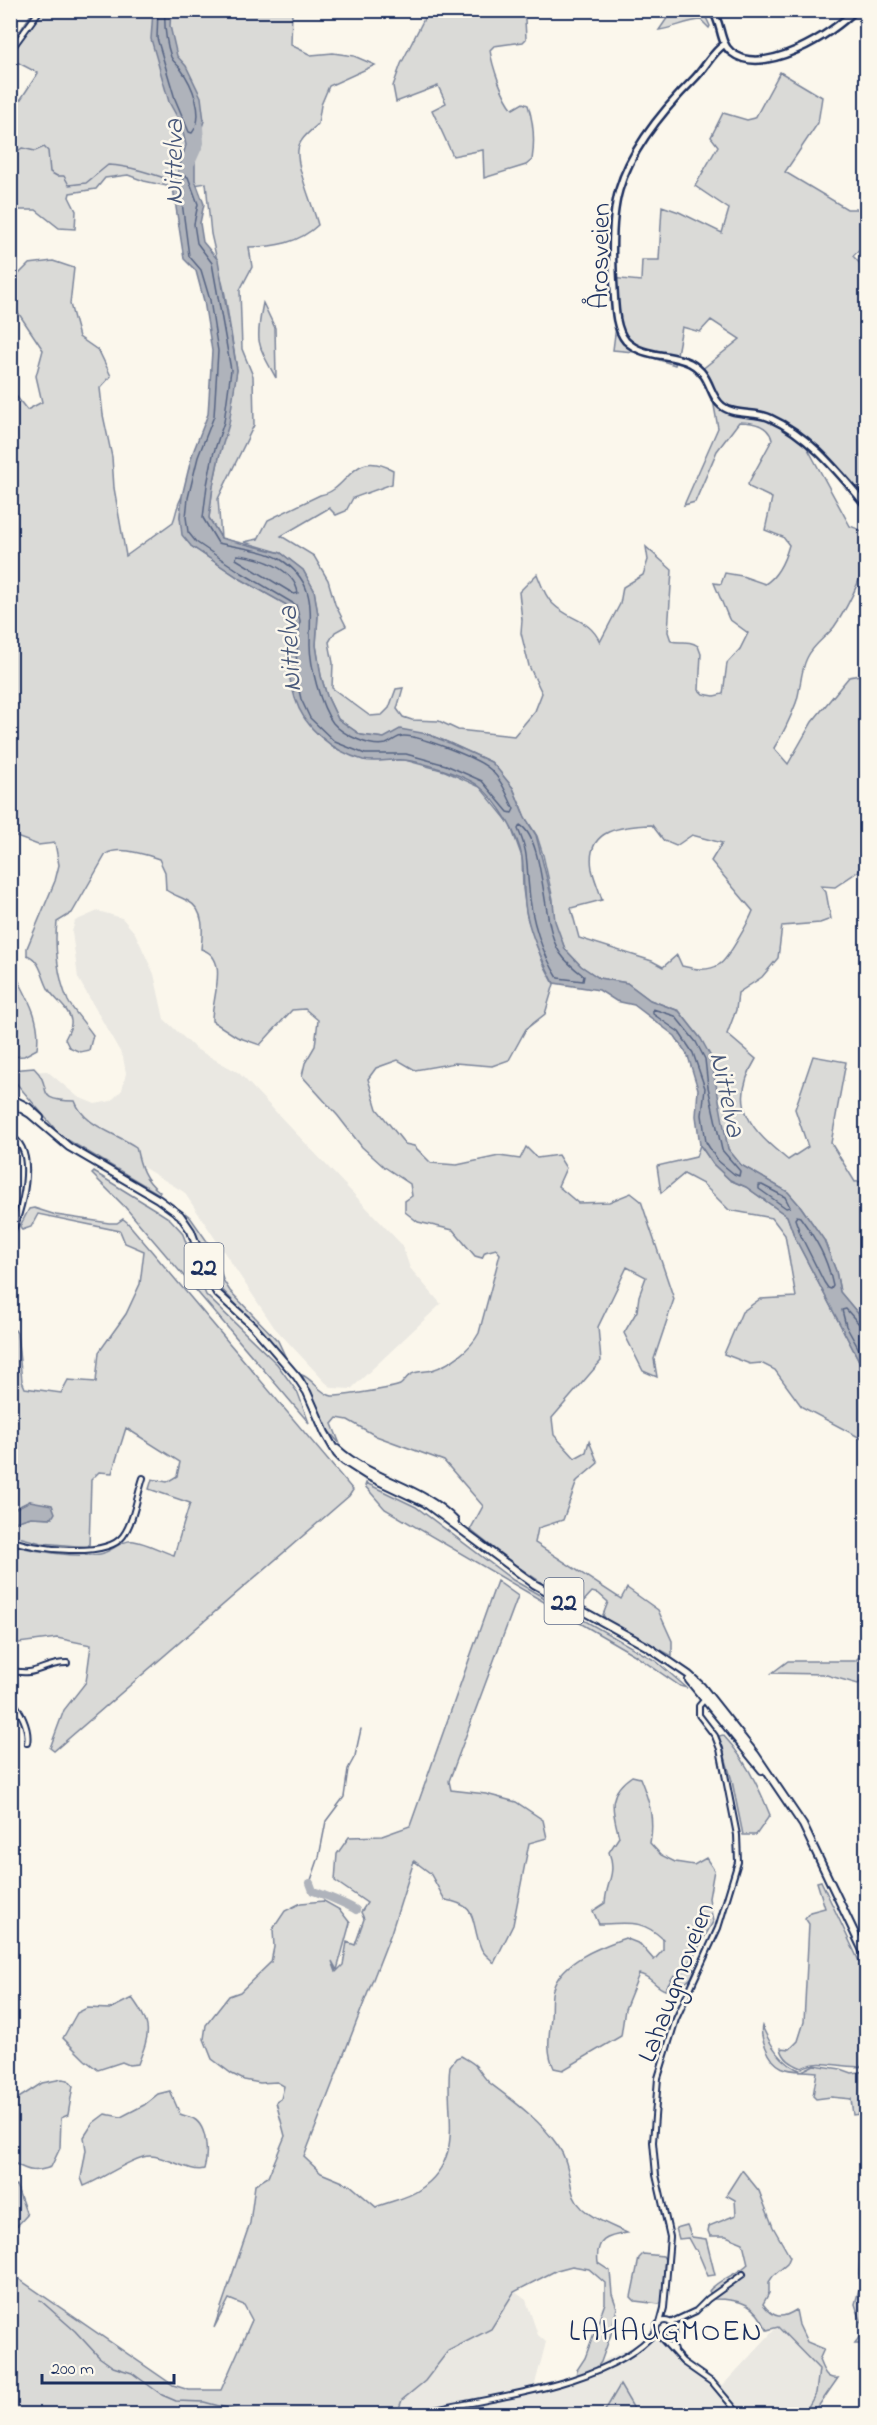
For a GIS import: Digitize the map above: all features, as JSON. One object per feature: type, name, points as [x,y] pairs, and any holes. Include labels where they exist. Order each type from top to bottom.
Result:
[{"type":"main road","points":[[712,10],[719,22],[725,44],[731,52],[744,58],[766,58],[787,53],[828,34],[855,10]]},
{"type":"main road","name":"Årosveien","points":[[725,44],[662,115],[639,148],[620,188],[613,264],[614,298],[619,327],[625,340],[635,347],[681,359],[697,368],[708,380],[717,401],[724,408],[762,415],[799,435],[823,456],[867,505]]},
{"type":"main road","name":"22","points":[[10,1100],[33,1111],[45,1126],[69,1147],[158,1199],[180,1215],[191,1231],[214,1290],[258,1332],[297,1377],[307,1392],[337,1454],[352,1467],[419,1500],[541,1588],[641,1642],[671,1662],[709,1700],[776,1786],[807,1834],[867,1957]]},
{"type":"street","points":[[10,51],[39,10]]},
{"type":"street","points":[[10,1136],[22,1145],[26,1163],[21,1206],[10,1237]]},
{"type":"street","points":[[10,1540],[29,1546],[97,1550],[107,1547],[122,1537],[126,1530],[143,1478]]},
{"type":"street","points":[[10,1670],[27,1674],[49,1666],[67,1663]]},
{"type":"street","points":[[10,1698],[28,1734],[27,1743]]},
{"type":"street","name":"Lahaugmoveien","points":[[660,2323],[664,2308],[670,2237],[656,2175],[653,2142],[658,2078],[679,2012],[718,1928],[736,1875],[739,1853],[720,1749],[715,1736],[699,1715],[699,1706],[709,1700]]},
{"type":"street","points":[[646,2342],[660,2323],[669,2323],[696,2312],[710,2297],[743,2274]]},
{"type":"street","name":"Lahaugmoveien","points":[[664,2308],[669,2323]]},
{"type":"street","points":[[674,2352],[670,2337],[673,2329],[682,2319]]},
{"type":"street","points":[[669,2323],[673,2329]]},
{"type":"street","points":[[656,2331],[683,2362],[710,2380],[739,2415]]},
{"type":"street","points":[[415,2414],[588,2375],[646,2342],[670,2337]]},
{"type":"shaded area","points":[[33,11],[292,11],[291,45],[311,55],[333,53],[354,56],[375,65],[329,86],[321,105],[318,124],[299,146],[298,158],[318,225],[303,236],[286,243],[249,247],[252,267],[240,290],[242,349],[253,376],[254,425],[218,499],[221,538],[209,518],[213,486],[237,370],[225,295],[211,234],[206,183],[176,188],[128,175],[105,178],[96,189],[70,193],[69,197],[76,211],[75,229],[59,228],[36,210],[11,208],[11,114],[38,73],[11,59],[11,45]]},
{"type":"shaded area","points":[[428,11],[518,11],[525,19],[526,39],[523,42],[494,46],[490,50],[493,64],[509,104],[513,109],[523,103],[528,105],[533,126],[533,146],[532,160],[526,165],[484,178],[483,150],[453,156],[432,110],[446,103],[438,86],[396,102],[393,86],[401,64]]},
{"type":"shaded area","points":[[672,11],[703,11],[710,26],[709,28],[701,20],[659,30]]},
{"type":"shaded area","points":[[780,72],[822,97],[818,123],[785,172],[847,209],[866,209],[866,244],[853,256],[863,267],[866,267],[866,502],[802,438],[850,526],[861,530],[866,535],[867,555],[852,596],[839,619],[831,631],[812,649],[807,658],[796,703],[774,748],[788,764],[812,722],[849,677],[866,674],[866,866],[835,887],[821,886],[826,892],[831,919],[820,923],[782,926],[778,958],[762,977],[738,993],[736,1010],[727,1034],[756,1059],[744,1091],[744,1104],[748,1116],[754,1128],[764,1139],[788,1160],[808,1147],[795,1109],[813,1056],[846,1062],[831,1143],[855,1182],[866,1181],[866,1323],[840,1292],[836,1271],[824,1240],[801,1207],[788,1192],[741,1165],[728,1149],[701,1039],[679,1011],[650,1000],[627,983],[599,978],[581,966],[565,949],[554,921],[553,899],[537,836],[525,817],[513,788],[491,762],[427,734],[384,738],[361,735],[338,719],[321,676],[316,645],[318,615],[314,590],[303,570],[281,553],[244,542],[258,539],[268,520],[330,492],[359,467],[379,464],[393,470],[392,484],[353,498],[346,511],[336,515],[329,508],[281,536],[314,556],[328,580],[335,604],[346,626],[335,632],[329,642],[333,663],[332,688],[370,716],[382,715],[389,708],[396,689],[403,688],[397,709],[403,717],[412,720],[439,721],[458,730],[514,736],[535,711],[542,693],[529,666],[521,633],[519,592],[537,574],[550,601],[559,610],[590,628],[600,642],[620,604],[623,587],[643,575],[648,560],[646,547],[672,570],[668,632],[671,641],[698,646],[701,654],[699,690],[703,694],[714,696],[723,694],[727,663],[740,649],[748,633],[729,619],[714,583],[721,584],[725,573],[765,584],[777,572],[789,545],[783,537],[765,530],[772,498],[749,487],[748,484],[772,440],[764,428],[739,422],[717,451],[695,502],[684,505],[718,428],[713,400],[704,381],[696,374],[740,339],[711,320],[700,332],[682,327],[675,365],[634,352],[613,350],[616,326],[611,278],[641,281],[642,260],[659,260],[662,206],[722,233],[729,209],[695,186],[718,146],[711,137],[723,113],[747,120],[755,118]],"holes":[[[652,825],[664,841],[676,846],[692,835],[722,843],[711,861],[753,911],[724,961],[715,967],[701,969],[682,966],[677,955],[663,967],[652,961],[579,938],[571,908],[602,900],[592,869],[591,855],[600,837],[618,829]]]},
{"type":"shaded area","points":[[53,261],[74,268],[70,304],[79,337],[99,351],[111,376],[100,388],[126,556],[173,522],[182,496],[180,517],[191,546],[239,578],[292,608],[294,621],[289,674],[332,747],[364,760],[405,760],[445,771],[480,787],[510,824],[522,857],[527,917],[543,963],[554,984],[545,1014],[526,1029],[509,1060],[492,1066],[455,1063],[415,1070],[398,1060],[376,1068],[368,1079],[377,1109],[405,1144],[414,1146],[431,1163],[457,1165],[499,1156],[520,1159],[526,1147],[537,1158],[558,1155],[566,1168],[558,1186],[578,1203],[609,1202],[631,1193],[641,1201],[674,1299],[654,1359],[657,1377],[643,1371],[624,1333],[637,1311],[639,1296],[646,1277],[627,1267],[598,1327],[601,1361],[552,1418],[554,1435],[575,1458],[586,1452],[589,1441],[598,1463],[577,1481],[563,1520],[538,1528],[535,1543],[621,1599],[627,1588],[658,1610],[672,1641],[672,1656],[607,1621],[603,1615],[608,1602],[599,1594],[592,1592],[581,1604],[566,1597],[525,1571],[470,1530],[483,1506],[444,1461],[376,1436],[348,1420],[337,1418],[332,1424],[340,1444],[327,1429],[302,1375],[328,1395],[336,1396],[400,1385],[413,1373],[432,1370],[453,1360],[471,1345],[479,1333],[500,1254],[496,1249],[485,1252],[482,1258],[475,1256],[453,1230],[418,1222],[405,1212],[405,1201],[412,1196],[410,1184],[383,1166],[362,1147],[302,1076],[305,1063],[315,1046],[318,1020],[305,1009],[292,1010],[260,1045],[237,1037],[212,1021],[217,970],[210,954],[201,949],[202,922],[200,916],[194,905],[166,890],[165,872],[159,859],[139,853],[117,851],[106,854],[72,913],[57,922],[59,972],[70,1004],[93,1035],[89,1050],[80,1052],[69,1047],[65,1039],[71,1026],[70,1017],[49,990],[35,961],[27,955],[27,948],[55,881],[59,865],[55,843],[38,845],[11,835],[10,388],[27,410],[42,402],[36,376],[43,350],[11,302],[11,282],[29,264]]},
{"type":"shaded area","points":[[263,303],[275,328],[276,378],[259,342]]},
{"type":"shaded area","points":[[98,911],[122,918],[135,933],[154,974],[164,1019],[196,1049],[239,1073],[402,1245],[410,1268],[441,1304],[351,1389],[333,1388],[326,1383],[274,1327],[184,1192],[93,1137],[23,1088],[25,1072],[47,1071],[78,1097],[95,1104],[111,1101],[122,1090],[126,1073],[123,1057],[78,978],[72,932],[75,921]]},
{"type":"shaded area","points":[[10,964],[31,1005],[37,1026],[37,1049],[24,1056],[11,1057]]},
{"type":"shaded area","points":[[34,1068],[40,1075],[48,1096],[53,1099],[75,1101],[79,1110],[92,1123],[136,1147],[144,1172],[150,1183],[160,1192],[159,1194],[61,1136],[11,1077],[11,1070]]},
{"type":"shaded area","points":[[700,1145],[713,1164],[730,1180],[746,1187],[787,1216],[795,1238],[866,1374],[866,1441],[802,1407],[775,1370],[761,1363],[750,1364],[724,1354],[742,1312],[760,1299],[796,1297],[785,1235],[772,1218],[729,1210],[703,1184],[684,1174],[661,1193],[657,1166],[696,1157]]},
{"type":"shaded area","points":[[94,1172],[170,1219],[182,1232],[206,1295],[277,1364],[298,1393],[309,1423],[125,1207],[92,1174]]},
{"type":"shaded area","points":[[34,1208],[56,1215],[109,1223],[117,1223],[123,1219],[127,1222],[353,1490],[349,1496],[54,1751],[50,1748],[64,1710],[86,1682],[91,1645],[57,1638],[11,1644],[10,1565],[15,1560],[15,1555],[11,1550],[11,1545],[31,1550],[90,1555],[104,1553],[125,1542],[134,1541],[174,1555],[190,1503],[149,1489],[152,1479],[167,1482],[177,1476],[180,1462],[126,1428],[112,1473],[99,1472],[91,1480],[89,1547],[41,1543],[11,1535],[11,1519],[15,1522],[31,1517],[52,1518],[30,1501],[12,1510],[11,1517],[11,1328],[17,1333],[22,1381],[25,1388],[61,1393],[68,1380],[96,1382],[99,1352],[126,1314],[140,1284],[144,1251],[125,1243],[120,1231],[38,1214],[31,1227],[22,1230],[20,1226],[29,1209]]},
{"type":"shaded area","points":[[185,1213],[216,1254],[223,1280],[230,1291],[278,1341],[286,1358],[217,1284]]},
{"type":"shaded area","points":[[366,1483],[416,1507],[513,1580],[656,1661],[687,1688],[680,1686],[633,1654],[385,1509],[365,1486]]},
{"type":"shaded area","points":[[497,1581],[518,1596],[449,1781],[451,1790],[486,1794],[516,1802],[543,1820],[547,1838],[529,1843],[513,1925],[494,1963],[482,1950],[469,1911],[456,1902],[445,1900],[430,1873],[414,1861],[391,1933],[304,2157],[321,2173],[350,2185],[376,2207],[414,2193],[434,2177],[443,2164],[448,2149],[450,2066],[456,2058],[461,2056],[471,2062],[489,2082],[544,2128],[558,2146],[564,2156],[572,2190],[580,2206],[602,2222],[627,2233],[608,2237],[598,2249],[598,2263],[610,2271],[612,2294],[617,2308],[601,2362],[595,2370],[576,2376],[605,2303],[605,2283],[589,2269],[572,2266],[557,2270],[514,2292],[491,2329],[448,2351],[425,2381],[402,2400],[397,2414],[11,2414],[10,2273],[173,2385],[189,2390],[221,2390],[252,2320],[244,2305],[229,2299],[214,2328],[250,2223],[255,2185],[268,2177],[285,2136],[276,2102],[281,2099],[284,2086],[277,2082],[260,2083],[244,2080],[212,2059],[204,2039],[206,2025],[229,1996],[240,1992],[271,1962],[274,1947],[273,1929],[285,1911],[301,1903],[324,1901],[340,1910],[350,1923],[337,1970],[332,1961],[336,1972],[343,1965],[347,1942],[355,1945],[364,1919],[361,1912],[367,1903],[335,1881],[337,1854],[349,1837],[382,1836],[410,1826]]},
{"type":"shaded area","points":[[866,1650],[866,1677],[858,1684],[823,1674],[772,1673],[788,1661],[855,1661]]},
{"type":"shaded area","points":[[723,1735],[738,1753],[750,1773],[770,1815],[756,1835],[743,1835],[732,1781],[719,1736]]},
{"type":"shaded area","points":[[632,1776],[640,1778],[648,1802],[652,1826],[650,1843],[661,1855],[675,1862],[694,1865],[706,1858],[714,1870],[709,1898],[713,1922],[687,1967],[695,1969],[691,1978],[685,1983],[680,1982],[674,1975],[665,1990],[639,1974],[625,2009],[621,2036],[563,2070],[554,2068],[549,2043],[552,1993],[566,1968],[585,1955],[625,1938],[640,1944],[654,1960],[663,1950],[663,1939],[648,1928],[626,1923],[599,1924],[593,1911],[605,1903],[612,1873],[609,1852],[619,1837],[613,1811],[614,1797],[623,1783]]},
{"type":"shaded area","points":[[821,1881],[866,1976],[866,2066],[817,2064],[802,2068],[788,2061],[781,2048],[790,2049],[798,2041],[804,2022],[809,1924],[805,1918],[810,1912],[825,1908],[817,1882]]},
{"type":"shaded area","points":[[132,1998],[143,2016],[147,2030],[145,2045],[138,2064],[129,2065],[122,2062],[98,2070],[63,2038],[77,2013],[87,2008],[110,2009]]},
{"type":"shaded area","points":[[762,2026],[782,2058],[802,2071],[781,2067],[770,2057],[764,2043]]},
{"type":"shaded area","points":[[814,2065],[852,2073],[866,2071],[866,2113],[853,2115],[851,2099],[831,2097],[816,2099],[813,2096],[817,2072],[802,2071]]},
{"type":"shaded area","points":[[68,2080],[73,2086],[68,2115],[61,2118],[60,2148],[51,2167],[33,2170],[16,2164],[11,2167],[11,2103],[42,2083]]},
{"type":"shaded area","points":[[170,2091],[180,2114],[194,2119],[202,2128],[206,2150],[204,2169],[193,2169],[151,2156],[127,2163],[84,2186],[81,2178],[86,2150],[84,2137],[93,2123],[105,2114],[121,2117],[144,2105],[158,2094]]},
{"type":"shaded area","points":[[742,2170],[759,2191],[773,2227],[790,2257],[787,2264],[769,2282],[769,2293],[763,2304],[771,2313],[778,2316],[796,2310],[799,2325],[807,2342],[824,2349],[819,2360],[824,2371],[828,2376],[838,2378],[813,2414],[804,2414],[816,2393],[819,2369],[778,2327],[767,2330],[758,2314],[752,2309],[740,2302],[714,2299],[709,2291],[748,2264],[743,2243],[726,2236],[710,2236],[708,2231],[709,2226],[736,2215],[735,2200],[726,2195]]},
{"type":"shaded area","points":[[16,2185],[27,2215],[18,2225],[11,2228],[11,2187]]},
{"type":"shaded area","points":[[687,2225],[692,2237],[706,2239],[715,2275],[708,2276],[697,2250],[688,2238],[679,2239],[676,2228]]},
{"type":"shaded area","points":[[643,2254],[663,2256],[665,2259],[662,2302],[659,2304],[635,2301],[631,2297],[639,2258]]},
{"type":"shaded area","points":[[866,2255],[866,2344],[854,2344],[862,2328],[855,2304],[861,2282],[860,2257]]},
{"type":"shaded area","points":[[514,2291],[526,2300],[538,2335],[546,2342],[535,2384],[557,2382],[595,2370],[601,2362],[657,2334],[676,2355],[723,2385],[777,2327],[819,2369],[816,2393],[804,2414],[397,2414],[402,2400],[425,2381],[448,2351],[491,2329]]},
{"type":"shaded area","points":[[620,2385],[637,2414],[603,2414]]},
{"type":"water","points":[[153,11],[171,11],[170,26],[177,56],[186,66],[201,97],[204,121],[195,149],[195,180],[204,204],[200,223],[203,242],[218,260],[237,370],[229,424],[219,457],[209,518],[221,538],[281,553],[303,570],[314,590],[318,615],[316,645],[321,676],[338,719],[361,735],[384,738],[400,729],[427,734],[491,762],[513,788],[525,818],[536,835],[553,903],[555,921],[565,949],[581,966],[599,978],[627,983],[650,1000],[679,1011],[701,1039],[711,1057],[728,1149],[741,1165],[788,1192],[824,1240],[836,1271],[840,1292],[866,1323],[866,1374],[795,1238],[787,1216],[746,1187],[730,1180],[713,1164],[700,1145],[696,1116],[698,1089],[688,1056],[675,1036],[634,1005],[616,1001],[599,990],[554,983],[529,925],[525,909],[520,848],[512,829],[494,801],[480,787],[454,774],[411,761],[363,760],[341,751],[321,737],[299,709],[290,682],[292,608],[239,578],[191,546],[182,535],[180,517],[182,496],[192,455],[208,414],[212,351],[204,301],[196,271],[184,259],[173,188],[186,145],[181,124],[169,102],[151,39]]},
{"type":"water","points":[[30,1501],[52,1505],[55,1513],[52,1518],[31,1517],[15,1522],[11,1519],[12,1510]]},
{"type":"waterway","name":"Nittelva","points":[[191,163],[200,143],[199,127]]},
{"type":"waterway","points":[[10,157],[22,148],[35,151],[44,147],[48,151],[50,172],[57,176],[64,176],[69,185],[86,183],[108,165],[134,169],[176,182]]},
{"type":"waterway","points":[[310,1883],[319,1857],[326,1821],[344,1797],[348,1769],[355,1756],[361,1729]]},
{"type":"waterway","points":[[310,1883],[313,1891],[356,1910]]},
{"type":"waterway","points":[[40,2300],[75,2331],[99,2357],[113,2367],[132,2373],[162,2395],[176,2401],[204,2402],[249,2414]]},
{"type":"district","name":"LAHAUGMOEN","points":[[666,2330]]}]
